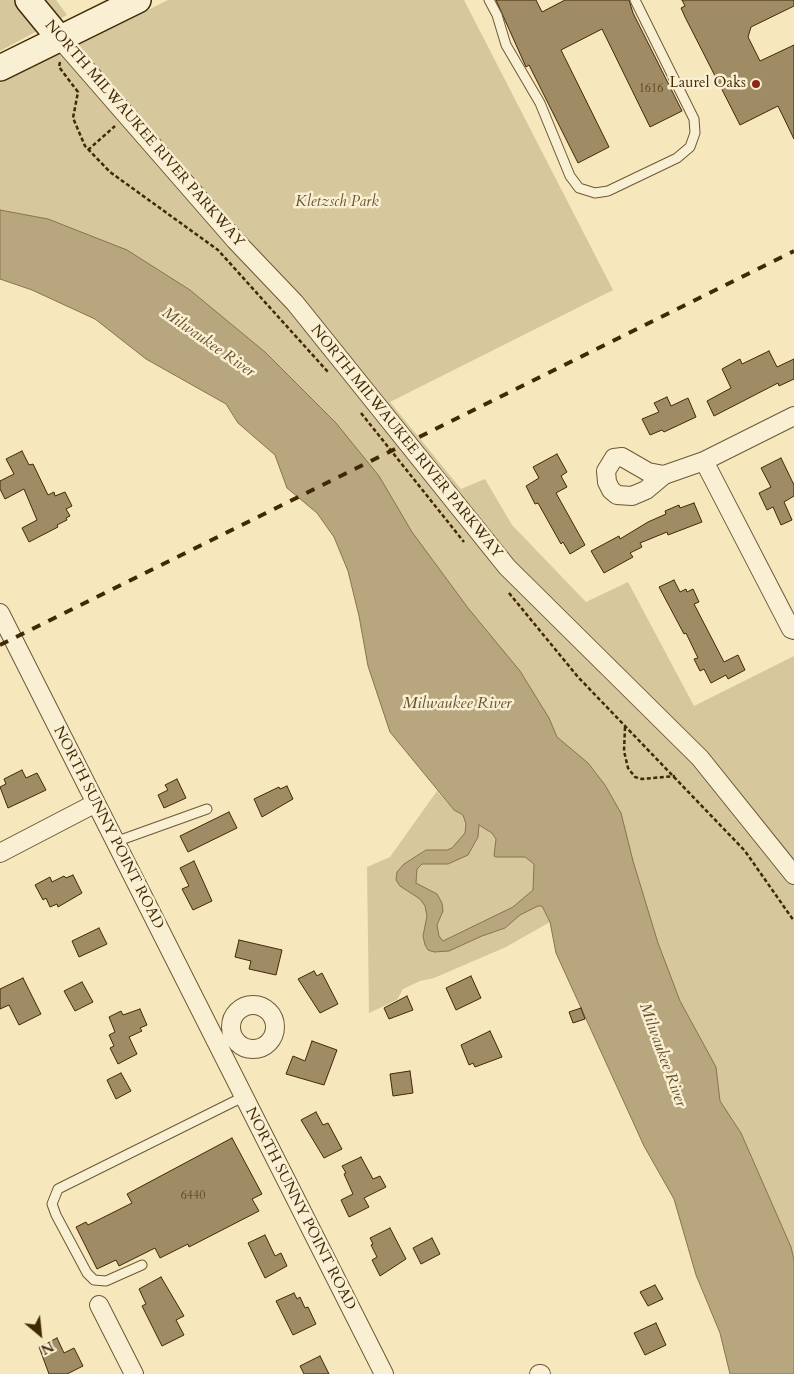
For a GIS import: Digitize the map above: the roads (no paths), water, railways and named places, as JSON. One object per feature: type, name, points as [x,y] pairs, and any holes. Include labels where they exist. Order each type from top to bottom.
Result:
[{"type":"street","name":"NORTH MILWAUKEE RIVER PARKWAY","points":[[28,0],[60,49],[128,115],[235,240],[295,303],[507,567],[700,758],[794,875]]},
{"type":"street","points":[[0,68],[60,49],[138,0]]},
{"type":"street","points":[[664,475],[704,461],[794,416]]},
{"type":"street","points":[[704,461],[791,629],[794,630]]},
{"type":"street","name":"NORTH SUNNY POINT ROAD","points":[[0,613],[384,1374]]},
{"type":"street","points":[[0,853],[96,803]]},
{"type":"street","points":[[216,1044],[233,1036]]},
{"type":"street","points":[[98,1305],[134,1374]]},
{"type":"lane","points":[[489,0],[497,15],[506,45],[540,103],[570,176],[580,188],[595,192],[608,191],[677,158],[690,147],[695,133],[694,119],[635,0]]},
{"type":"lane","points":[[115,842],[207,809]]},
{"type":"lane","points":[[142,1266],[106,1281],[94,1280],[87,1274],[52,1204],[58,1189],[243,1097]]},
{"type":"water","name":"Milwaukee River","points":[[0,210],[48,219],[127,250],[190,290],[265,352],[336,423],[379,476],[412,532],[468,608],[520,671],[549,718],[557,737],[588,763],[605,785],[621,813],[633,861],[658,943],[680,1001],[716,1067],[720,1101],[741,1133],[791,1247],[794,1260],[794,1374],[730,1374],[720,1333],[696,1275],[674,1199],[644,1146],[556,953],[550,922],[542,906],[538,906],[520,915],[505,928],[449,951],[434,952],[428,950],[425,945],[423,936],[427,916],[425,906],[420,899],[400,886],[396,880],[397,872],[404,864],[426,850],[447,850],[452,848],[465,833],[466,824],[463,815],[454,810],[390,732],[368,666],[348,571],[334,537],[317,513],[287,488],[275,455],[238,423],[226,404],[146,359],[95,319],[32,290],[0,279]],"holes":[[[479,825],[492,833],[496,839],[494,856],[525,857],[534,864],[533,890],[513,907],[443,941],[439,936],[437,925],[443,911],[442,903],[437,894],[416,883],[417,869],[422,864],[448,864],[468,855],[478,837]]]},
{"type":"railway","points":[[0,645],[794,251]]},
{"type":"place","name":"Laurel Oaks","points":[[756,84]]},
{"type":"park label","name":"Kletzsch Park","points":[[337,203]]}]
